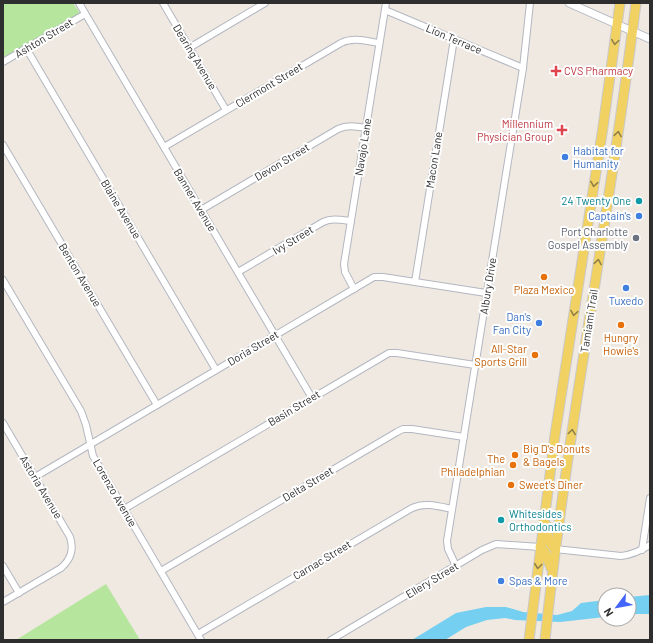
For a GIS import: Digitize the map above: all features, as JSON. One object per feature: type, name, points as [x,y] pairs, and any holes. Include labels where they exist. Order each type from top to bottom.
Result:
[{"type":"main road","name":"Tamiami Trail","points":[[529,640],[544,515],[592,201],[620,3]]},
{"type":"main road","name":"Tamiami Trail","points":[[545,640],[555,549],[636,3]]},
{"type":"main road","points":[[544,515],[549,542],[555,549]]},
{"type":"main road","points":[[540,547],[547,556],[552,573]]},
{"type":"street","name":"Banner Avenue","points":[[79,3],[312,398]]},
{"type":"street","name":"Dearing Avenue","points":[[163,3],[226,110]]},
{"type":"street","points":[[190,48],[265,3]]},
{"type":"street","name":"Albury Drive","points":[[456,566],[448,549],[447,541],[522,68],[530,3]]},
{"type":"street","points":[[569,3],[650,39]]},
{"type":"street","name":"Lion Terrace","points":[[385,6],[454,39],[522,68]]},
{"type":"street","name":"Navajo Lane","points":[[354,289],[345,272],[344,264],[385,6]]},
{"type":"street","name":"Ashton Street","points":[[3,62],[85,14]]},
{"type":"street","name":"Clermont Street","points":[[164,147],[346,40],[355,39],[379,43]]},
{"type":"street","name":"Macon Lane","points":[[415,282],[454,39]]},
{"type":"street","name":"Blaine Avenue","points":[[26,48],[216,370]]},
{"type":"street","name":"Devon Street","points":[[201,210],[344,126],[366,128]]},
{"type":"street","name":"Benton Avenue","points":[[3,145],[157,405]]},
{"type":"street","name":"Ivy Street","points":[[238,272],[323,222],[337,219],[351,221]]},
{"type":"street","name":"Doria Street","points":[[35,477],[374,277],[383,277],[486,293]]},
{"type":"street","name":"Lorenzo Avenue","points":[[3,280],[81,411],[86,425],[93,456],[201,640]]},
{"type":"street","name":"Basin Street","points":[[124,509],[389,353],[475,365]]},
{"type":"street","name":"Astoria Avenue","points":[[3,423],[70,537],[72,545],[72,554],[67,563],[19,593]]},
{"type":"street","name":"Delta Street","points":[[161,571],[403,429],[412,428],[464,437]]},
{"type":"street","points":[[642,550],[650,498]]},
{"type":"street","name":"Carnac Street","points":[[198,634],[417,505],[426,504],[452,509]]},
{"type":"street","name":"Ellery Street","points":[[331,640],[482,550],[496,544],[540,547]]},
{"type":"street","points":[[555,549],[628,556],[650,545]]},
{"type":"street","points":[[3,566],[19,593],[3,602]]},
{"type":"green space","points":[[3,3],[73,3],[80,13],[3,58]]},
{"type":"green space","points":[[106,584],[140,640],[16,640]]},
{"type":"water","points":[[650,595],[650,614],[637,614],[637,596]]},
{"type":"water","points":[[597,601],[597,618],[560,622],[515,620],[505,618],[487,620],[466,627],[445,640],[412,640],[456,613],[486,607],[506,607],[523,612],[557,615],[572,611],[581,603]]},
{"type":"place","name":"CVS Pharmacy","points":[[556,71]]},
{"type":"place","name":"Millennium Physician Group","points":[[562,130]]},
{"type":"place","name":"Habitat for Humanity","points":[[565,157]]},
{"type":"place","name":"24 Twenty One","points":[[639,201]]},
{"type":"place","name":"Captain's","points":[[639,216]]},
{"type":"place","name":"Port Charlotte Gospel Assembly","points":[[636,238]]},
{"type":"place","name":"Plaza Mexico","points":[[544,277]]},
{"type":"place","name":"Tuxedo","points":[[626,288]]},
{"type":"place","name":"Dan's Fan City","points":[[539,323]]},
{"type":"place","name":"Hungry Howie's","points":[[621,325]]},
{"type":"place","name":"All-Star Sports Grill","points":[[535,355]]},
{"type":"place","name":"Big D's Donuts & Bagels","points":[[515,455]]},
{"type":"place","name":"The Philadelphian","points":[[513,465]]},
{"type":"place","name":"Sweet's Diner","points":[[511,485]]},
{"type":"place","name":"Whitesides Orthodontics","points":[[501,520]]},
{"type":"place","name":"Spas & More","points":[[501,581]]}]
